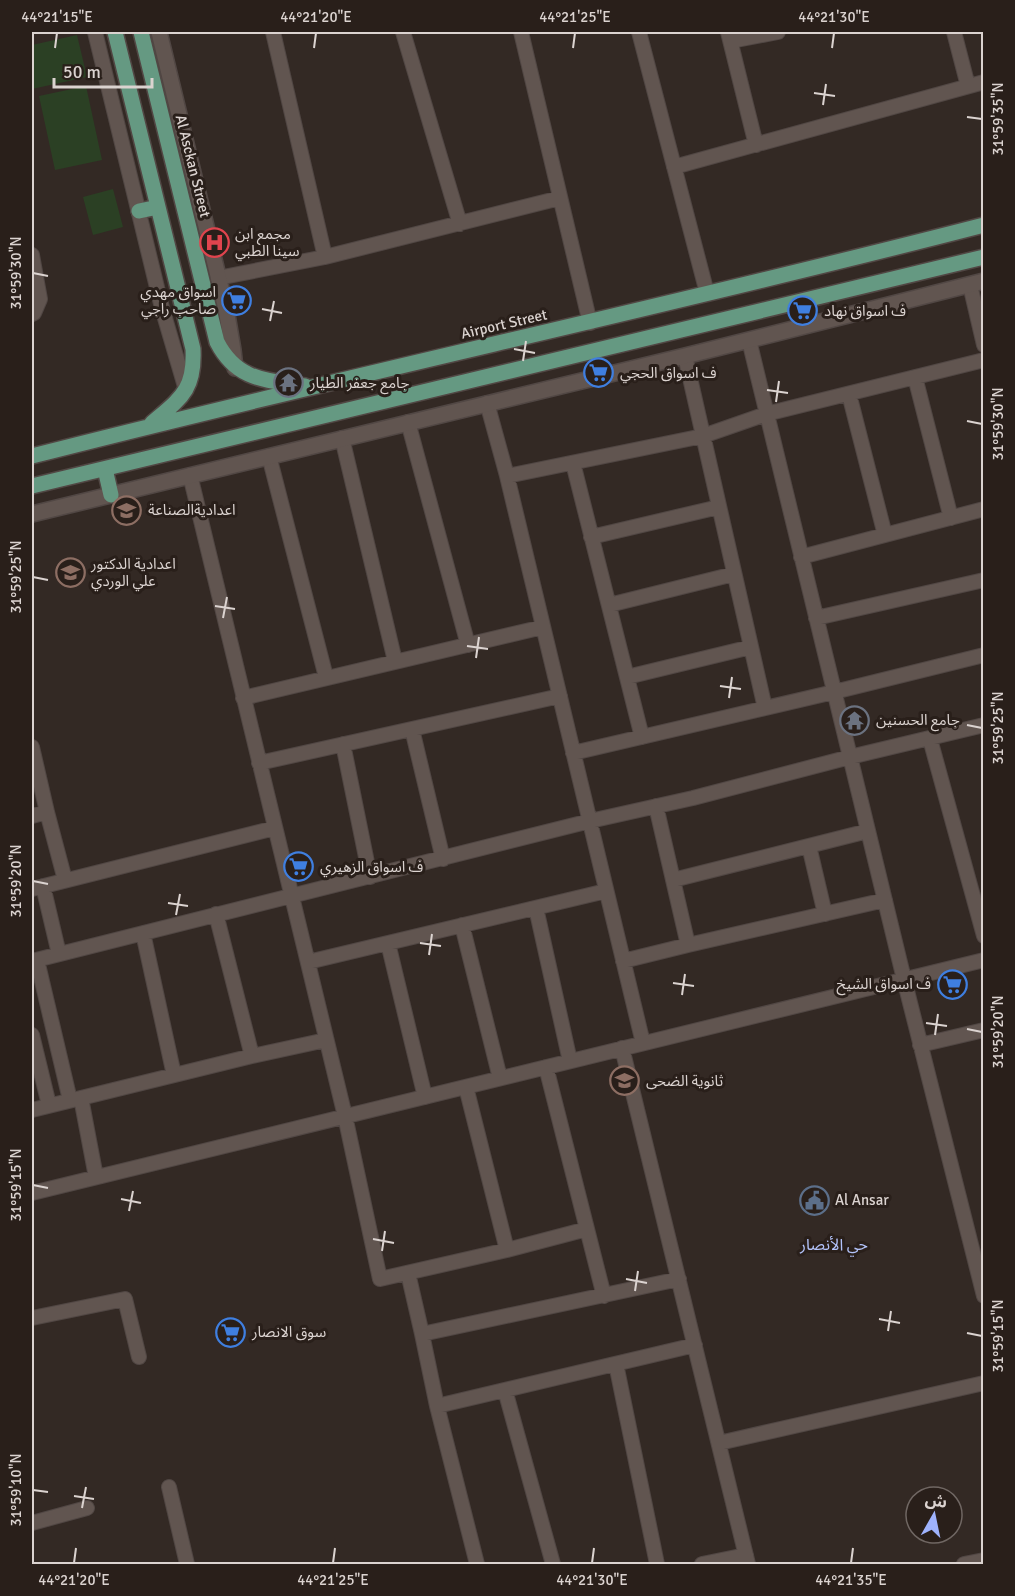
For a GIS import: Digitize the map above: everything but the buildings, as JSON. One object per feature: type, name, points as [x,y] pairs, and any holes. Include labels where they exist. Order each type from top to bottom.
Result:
[{"type":"main road","points":[[114,32],[193,349],[192,379],[186,390],[173,405],[148,426]]},
{"type":"main road","name":"Al Asckan Street","points":[[141,32],[217,342],[235,368]]},
{"type":"main road","points":[[139,211],[158,207]]},
{"type":"main road","name":"Airport Street","points":[[32,456],[311,387],[590,323],[983,226]]},
{"type":"main road","points":[[168,248],[181,249],[186,247],[192,239]]},
{"type":"main road","points":[[32,486],[984,257]]},
{"type":"main road","points":[[176,280],[181,273],[186,271],[193,270],[200,273]]},
{"type":"main road","points":[[235,368],[258,378],[311,387]]},
{"type":"main road","points":[[105,469],[111,495]]},
{"type":"street","points":[[95,32],[162,308],[186,390]]},
{"type":"street","points":[[159,32],[231,332],[235,368]]},
{"type":"street","points":[[273,32],[325,257]]},
{"type":"street","points":[[403,32],[460,224]]},
{"type":"street","points":[[520,32],[590,323]]},
{"type":"street","points":[[639,32],[707,293]]},
{"type":"street","points":[[756,145],[730,36],[778,32]]},
{"type":"street","points":[[954,32],[969,86]]},
{"type":"street","points":[[674,167],[984,82]]},
{"type":"street","points":[[218,278],[325,257],[560,198]]},
{"type":"street","points":[[32,255],[40,299],[32,314]]},
{"type":"street","points":[[32,514],[977,283],[984,345]]},
{"type":"street","points":[[749,340],[920,1045],[984,1296]]},
{"type":"street","points":[[685,356],[765,708]]},
{"type":"street","points":[[507,476],[703,436],[766,414],[984,360]]},
{"type":"street","points":[[915,377],[951,518]]},
{"type":"street","points":[[849,394],[885,535]]},
{"type":"street","points":[[487,403],[507,476],[643,1043]]},
{"type":"street","points":[[408,422],[468,645]]},
{"type":"street","points":[[342,438],[395,661]]},
{"type":"street","points":[[269,456],[326,677]]},
{"type":"street","points":[[573,463],[642,737]]},
{"type":"street","points":[[190,475],[345,1116],[380,1279],[587,1229]]},
{"type":"street","points":[[591,537],[719,507]]},
{"type":"street","points":[[801,557],[984,509]]},
{"type":"street","points":[[609,605],[734,574]]},
{"type":"street","points":[[816,618],[984,580]]},
{"type":"street","points":[[243,698],[543,627]]},
{"type":"street","points":[[627,677],[751,646]]},
{"type":"street","points":[[573,753],[984,655]]},
{"type":"street","points":[[259,763],[560,696]]},
{"type":"street","points":[[96,1177],[34,960],[984,725]]},
{"type":"street","points":[[412,729],[443,859]]},
{"type":"street","points":[[930,739],[984,936]]},
{"type":"street","points":[[343,744],[370,877]]},
{"type":"street","points":[[32,747],[46,812],[65,880]]},
{"type":"street","points":[[656,806],[688,945]]},
{"type":"street","points":[[32,816],[46,812]]},
{"type":"street","points":[[59,954],[37,887],[275,828]]},
{"type":"street","points":[[673,880],[868,831]]},
{"type":"street","points":[[809,846],[825,914]]},
{"type":"street","points":[[308,962],[606,891]]},
{"type":"street","points":[[623,961],[885,900]]},
{"type":"street","points":[[536,908],[570,1061]]},
{"type":"street","points":[[216,914],[252,1056]]},
{"type":"street","points":[[462,925],[500,1078]]},
{"type":"street","points":[[143,933],[174,1075]]},
{"type":"street","points":[[388,943],[425,1096]]},
{"type":"street","points":[[32,1193],[984,960]]},
{"type":"street","points":[[920,1045],[984,1030]]},
{"type":"street","points":[[32,1035],[49,1105]]},
{"type":"street","points":[[32,1110],[326,1040]]},
{"type":"street","points":[[622,1048],[747,1560],[702,1564]]},
{"type":"street","points":[[546,1067],[604,1296]]},
{"type":"street","points":[[466,1087],[507,1250]]},
{"type":"street","points":[[408,1273],[437,1406],[477,1564]]},
{"type":"street","points":[[422,1334],[679,1279]]},
{"type":"street","points":[[32,1318],[125,1299],[139,1358]]},
{"type":"street","points":[[437,1406],[695,1345]]},
{"type":"street","points":[[616,1364],[657,1564]]},
{"type":"street","points":[[718,1443],[984,1383]]},
{"type":"street","points":[[505,1390],[553,1564]]},
{"type":"street","points":[[169,1487],[187,1564]]},
{"type":"street","points":[[32,1522],[87,1508]]},
{"type":"street","points":[[964,1564],[984,1560]]},
{"type":"green space","points":[[77,35],[87,77],[32,89],[32,45]]},
{"type":"green space","points":[[86,86],[102,160],[55,170],[39,96]]},
{"type":"green space","points":[[113,189],[123,227],[93,235],[83,197]]},
{"type":"place","name":"مجمع ابن سينا الطبي","points":[[214,243]]},
{"type":"place","name":"اسواق مهدي صاحب راجي","points":[[237,301]]},
{"type":"place","name":"ف اسواق نهاد","points":[[803,311]]},
{"type":"place","name":"ف اسواق الحجي","points":[[599,373]]},
{"type":"place","name":"جامع جعفر الطيار","points":[[289,383]]},
{"type":"place","name":"اعداديةالصناعة","points":[[127,510]]},
{"type":"place","name":"اعدادية الدكتور علي الوردي","points":[[70,573]]},
{"type":"place","name":"جامع الحسنين","points":[[855,720]]},
{"type":"place","name":"ف اسواق الزهيري","points":[[299,867]]},
{"type":"place","name":"ف اسواق الشيخ","points":[[952,984]]},
{"type":"place","name":"ثانوية الضحى","points":[[625,1081]]},
{"type":"place","name":"Al Ansar","points":[[814,1200]]},
{"type":"place","name":"سوق الانصار","points":[[231,1332]]},
{"type":"district","name":"حي الأنصار","points":[[834,1244]]}]
